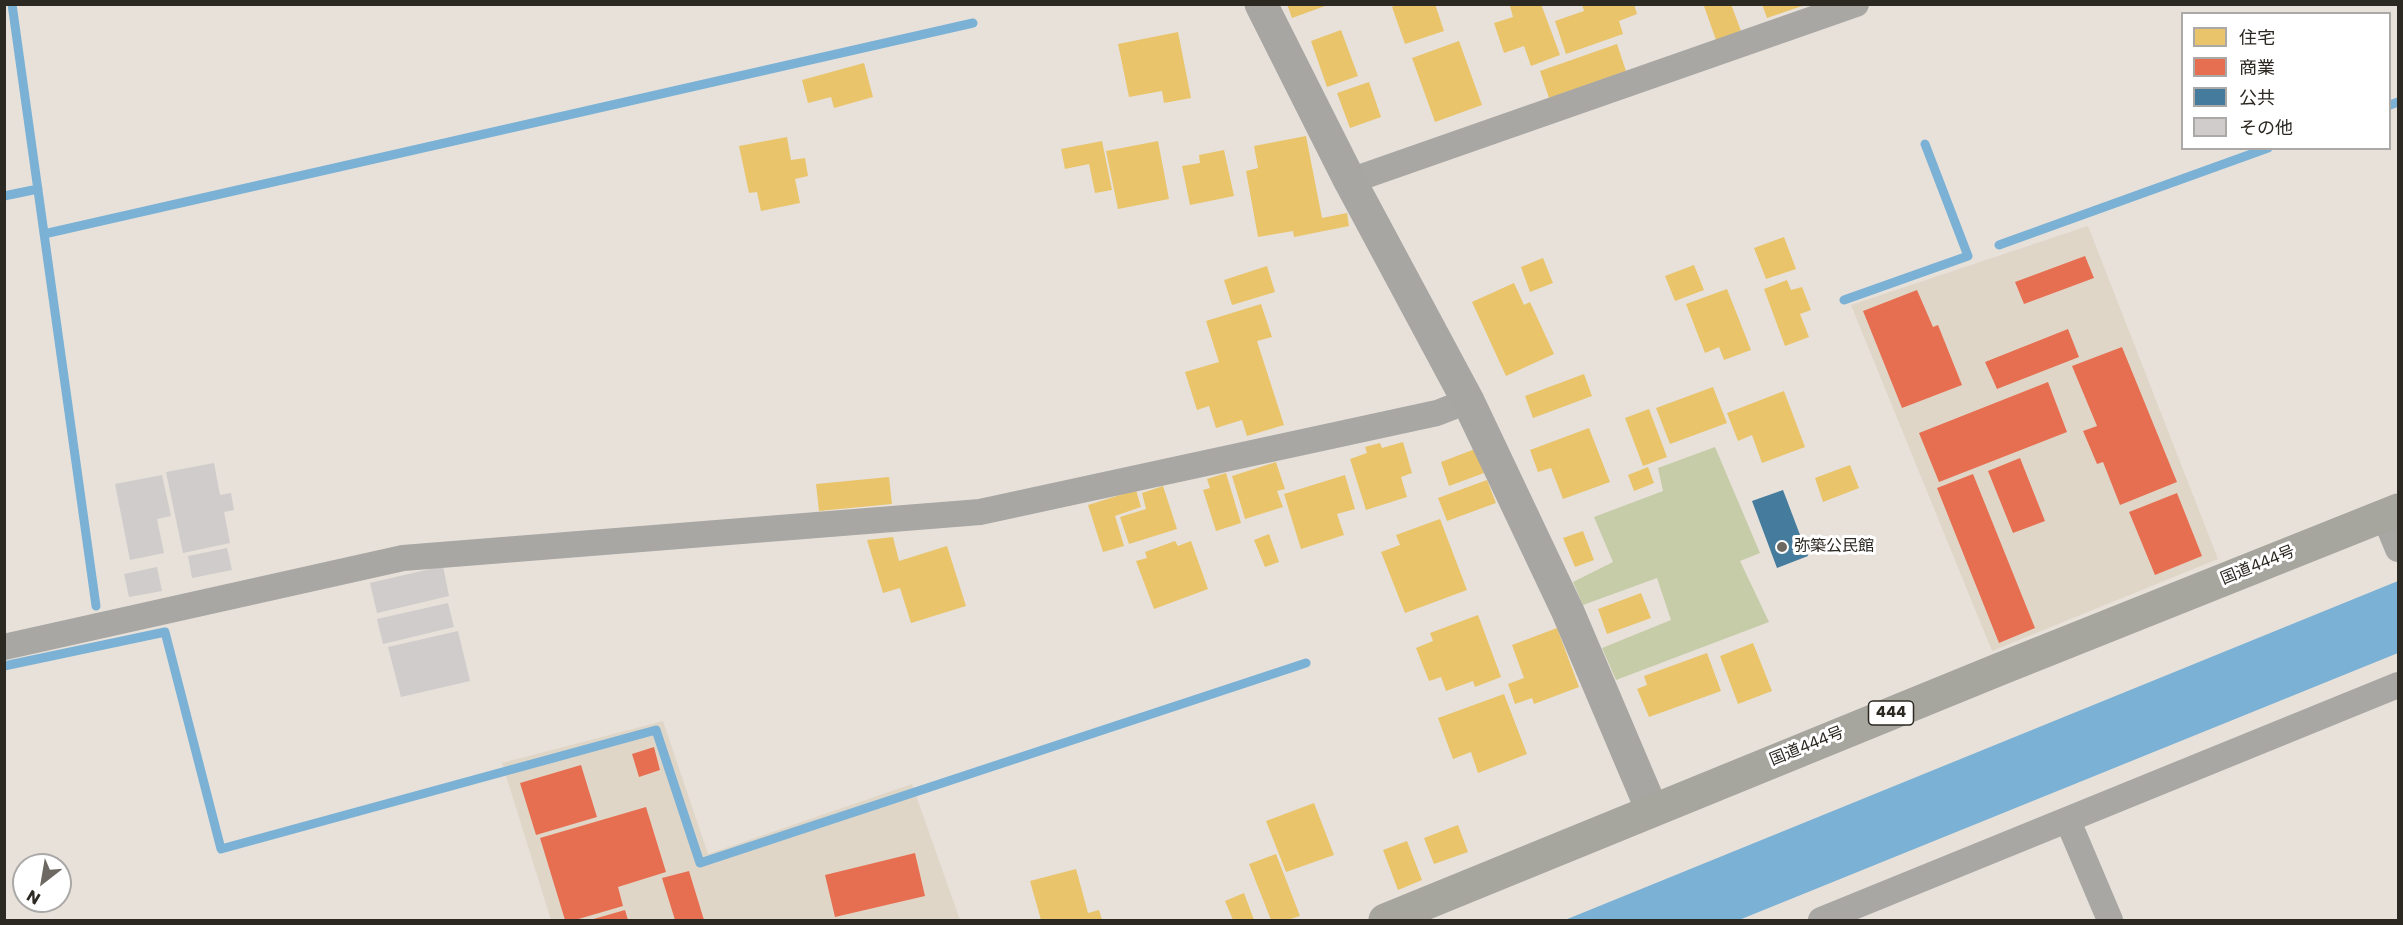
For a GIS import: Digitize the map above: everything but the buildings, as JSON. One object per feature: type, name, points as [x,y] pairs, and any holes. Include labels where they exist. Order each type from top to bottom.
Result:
[{"type":"highway","name":"国道444号","points":[[1385,921],[1652,810],[2391,512]]},
{"type":"street","points":[[1261,4],[1350,181],[1468,401],[1568,612],[1652,810]]},
{"type":"street","points":[[1350,181],[1856,4]]},
{"type":"street","points":[[4,646],[403,558],[980,512],[1437,413],[1468,401]]},
{"type":"street","points":[[2391,512],[2398,549]]},
{"type":"street","points":[[1821,921],[2398,685]]},
{"type":"street","points":[[2068,821],[2110,921]]},
{"type":"shaded area","points":[[2088,226],[2218,559],[1992,651],[1851,305]]},
{"type":"shaded area","points":[[663,721],[708,854],[912,784],[960,920],[551,920],[502,763]]},
{"type":"green space","points":[[1715,447],[1760,553],[1740,561],[1769,622],[1616,680],[1602,648],[1671,620],[1657,578],[1583,605],[1573,582],[1613,562],[1594,517],[1663,491],[1658,468]]},
{"type":"water","points":[[2398,581],[2398,653],[1739,920],[1565,920]]},
{"type":"waterway","points":[[12,4],[96,606]]},
{"type":"waterway","points":[[44,234],[973,23]]},
{"type":"waterway","points":[[2391,105],[2398,102]]},
{"type":"waterway","points":[[1844,300],[1968,256],[1925,144]]},
{"type":"waterway","points":[[1999,245],[2262,150]]},
{"type":"waterway","points":[[4,196],[38,189]]},
{"type":"waterway","points":[[4,666],[165,632],[221,849],[656,730],[700,863],[1306,663]]},
{"type":"place","name":"弥築公民館","points":[[1782,547]]}]
